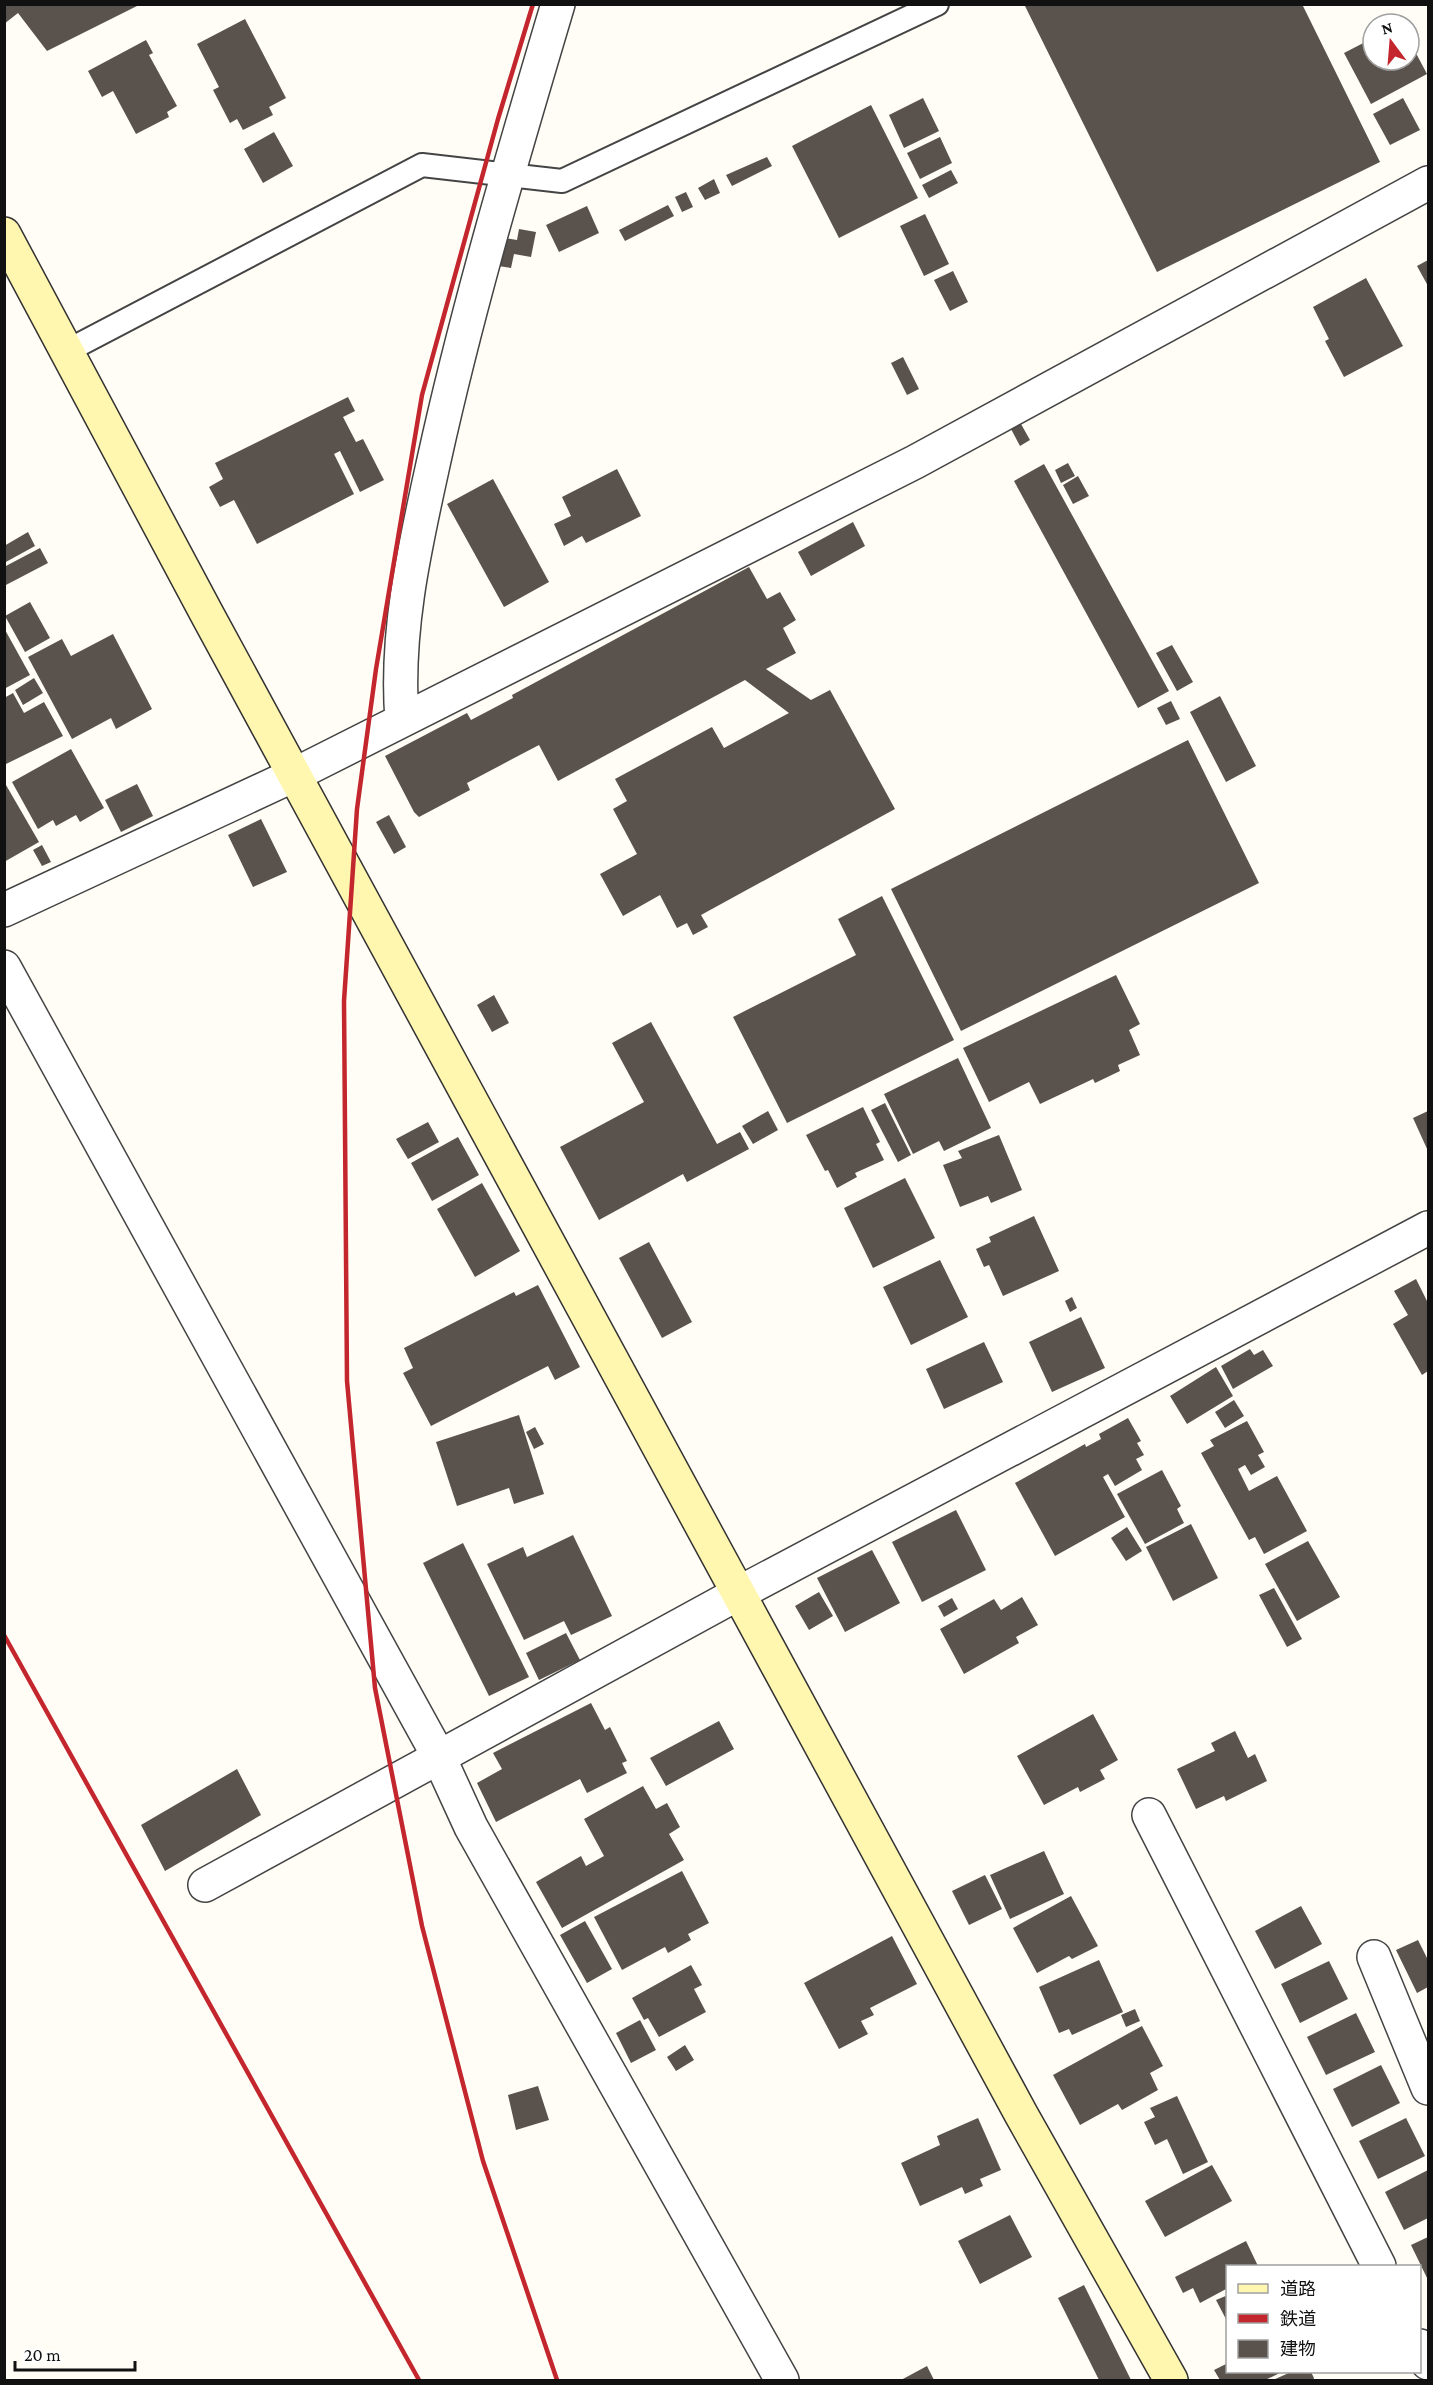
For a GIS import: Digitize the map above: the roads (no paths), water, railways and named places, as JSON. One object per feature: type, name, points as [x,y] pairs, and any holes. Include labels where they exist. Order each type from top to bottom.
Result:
[{"type":"street","points":[[402,720],[400,687],[408,579],[459,349],[558,4]]},
{"type":"street","points":[[4,910],[294,775],[915,462],[1428,183]]},
{"type":"street","points":[[4,234],[294,775],[1021,2114],[1171,2380]]},
{"type":"street","points":[[4,967],[438,1755],[471,1827],[782,2380]]},
{"type":"street","points":[[205,1885],[438,1755],[739,1593],[1428,1228]]},
{"type":"street","points":[[1149,1815],[1378,2265]]},
{"type":"street","points":[[1374,1957],[1428,2088]]},
{"type":"lane","points":[[67,351],[422,165],[562,181],[937,4]]},
{"type":"railway","points":[[533,4],[498,119],[422,395],[376,669],[357,809],[344,1001],[347,1381],[375,1688],[422,1926],[483,2161],[557,2380]]},
{"type":"railway","points":[[4,1635],[419,2380]]}]
